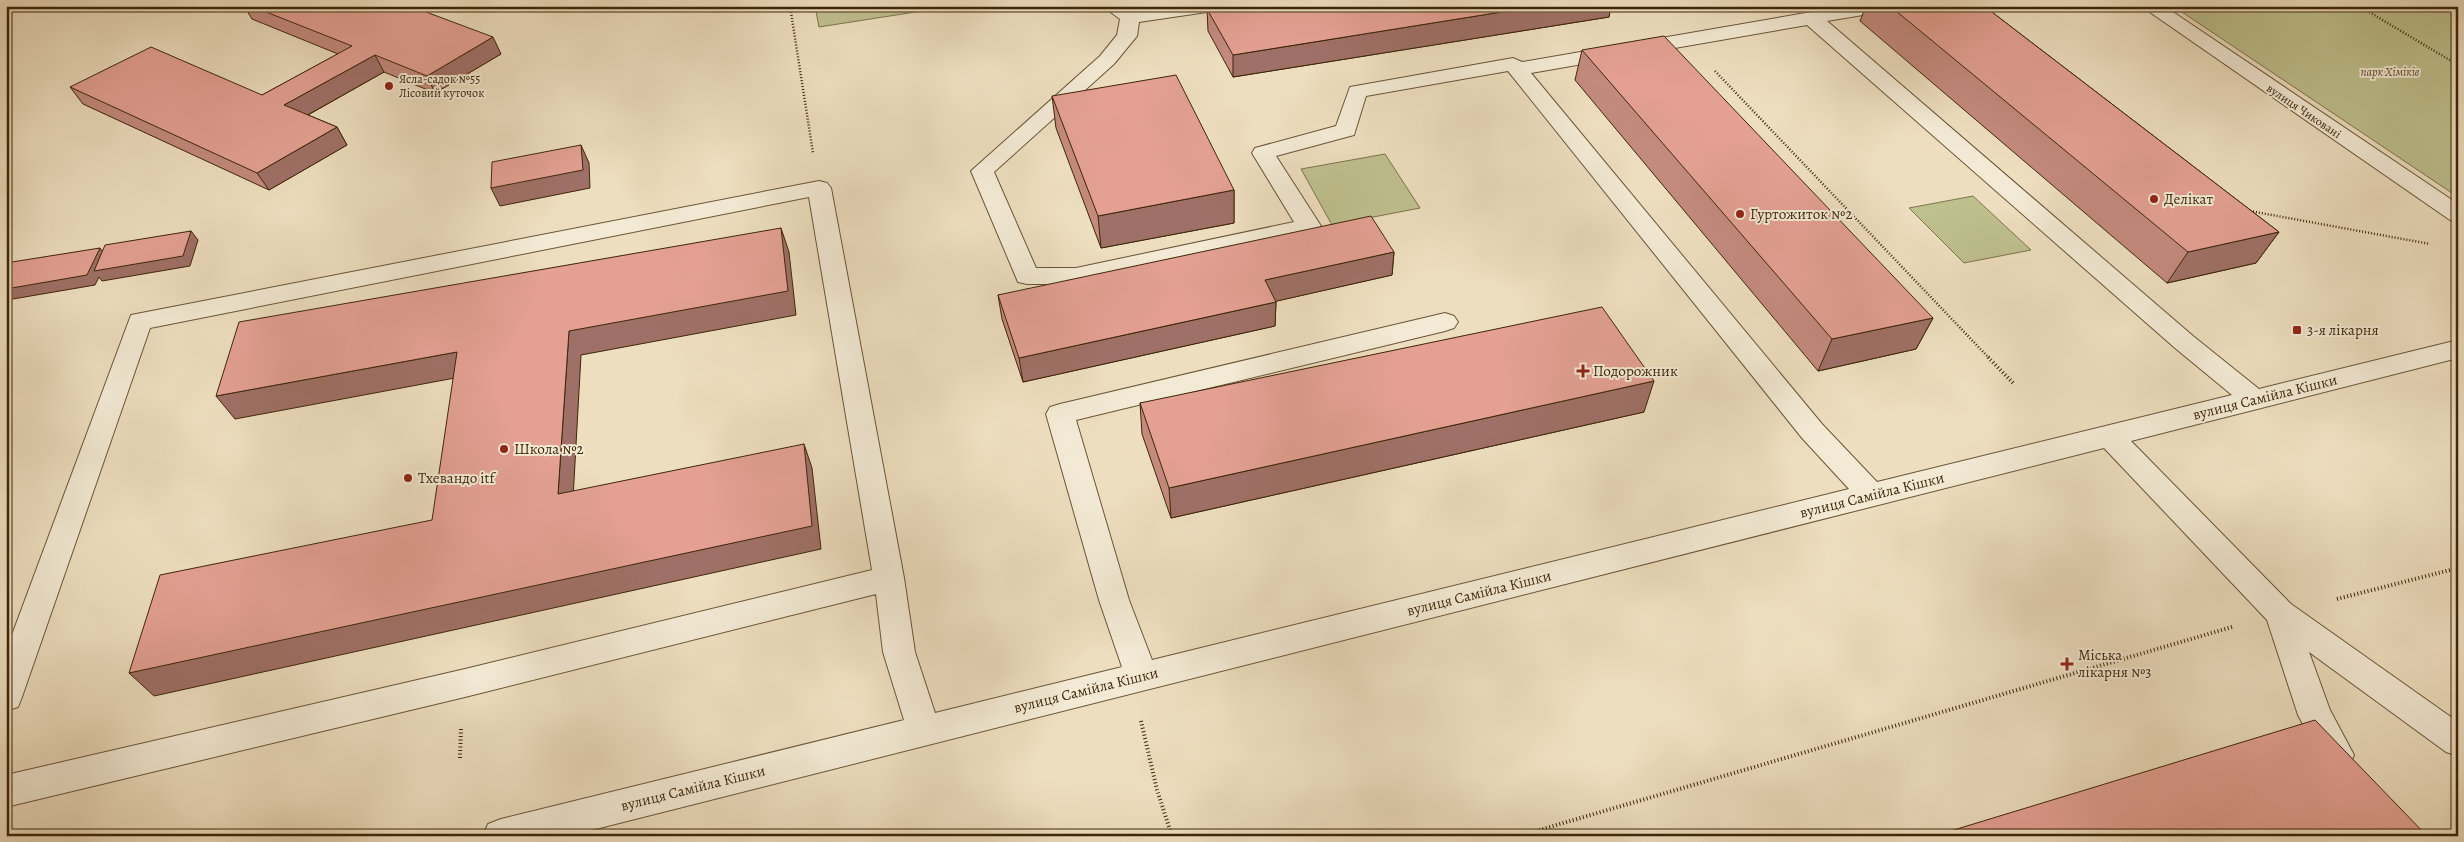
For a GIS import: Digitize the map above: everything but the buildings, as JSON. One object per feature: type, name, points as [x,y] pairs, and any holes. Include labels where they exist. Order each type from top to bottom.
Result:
[{"type":"street","points":[[1207,6],[1121,12],[1127,36],[1107,60],[982,171],[1027,276],[1076,276],[1309,226],[1263,153],[1346,130],[1357,91],[1513,64],[1812,431],[1872,495]]},
{"type":"street","points":[[1517,69],[1881,6]]},
{"type":"street","name":"вулиця Чиковані","points":[[2150,6],[2458,215]]},
{"type":"street","points":[[1811,18],[2169,329],[2255,400]]},
{"type":"street","points":[[6,697],[140,321],[819,188],[890,578],[899,652],[924,730]]},
{"type":"street","points":[[1136,678],[1060,414],[1445,322]]},
{"type":"street","name":"вулиця Самійла Кішки","points":[[501,836],[2458,349]]},
{"type":"street","points":[[2110,436],[2280,614],[2458,741]]},
{"type":"street","points":[[6,791],[465,683],[890,578]]},
{"type":"street","points":[[2280,614],[2315,714],[2335,752],[2355,774]]},
{"type":"path","points":[[790,6],[819,188]]},
{"type":"path","points":[[2360,6],[2458,65]]},
{"type":"path","points":[[1685,40],[2013,383]]},
{"type":"path","points":[[2244,210],[2436,246]]},
{"type":"path","points":[[1519,836],[2280,614],[2458,568]]},
{"type":"path","points":[[1136,678],[1157,790],[1172,836]]},
{"type":"green space","points":[[815,6],[954,6],[819,27]]},
{"type":"green space","name":"парк Хіміків","points":[[2173,6],[2458,6],[2458,197]]},
{"type":"green space","points":[[1385,154],[1420,208],[1332,225],[1301,169]]},
{"type":"green space","points":[[1973,196],[2031,250],[1964,263],[1909,208]]},
{"type":"place","name":"Ясла-садок №55 Лісовий куточок","points":[[389,86]]},
{"type":"place","name":"Делікат","points":[[2154,199]]},
{"type":"place","name":"Гуртожиток №2","points":[[1740,214]]},
{"type":"place","name":"3-я лікарня","points":[[2297,330]]},
{"type":"place","name":"Подорожник","points":[[1583,371]]},
{"type":"place","name":"Школа №2","points":[[504,449]]},
{"type":"place","name":"Тхевандо itf","points":[[408,478]]},
{"type":"place","name":"Міська лікарня №3","points":[[2067,664]]}]
